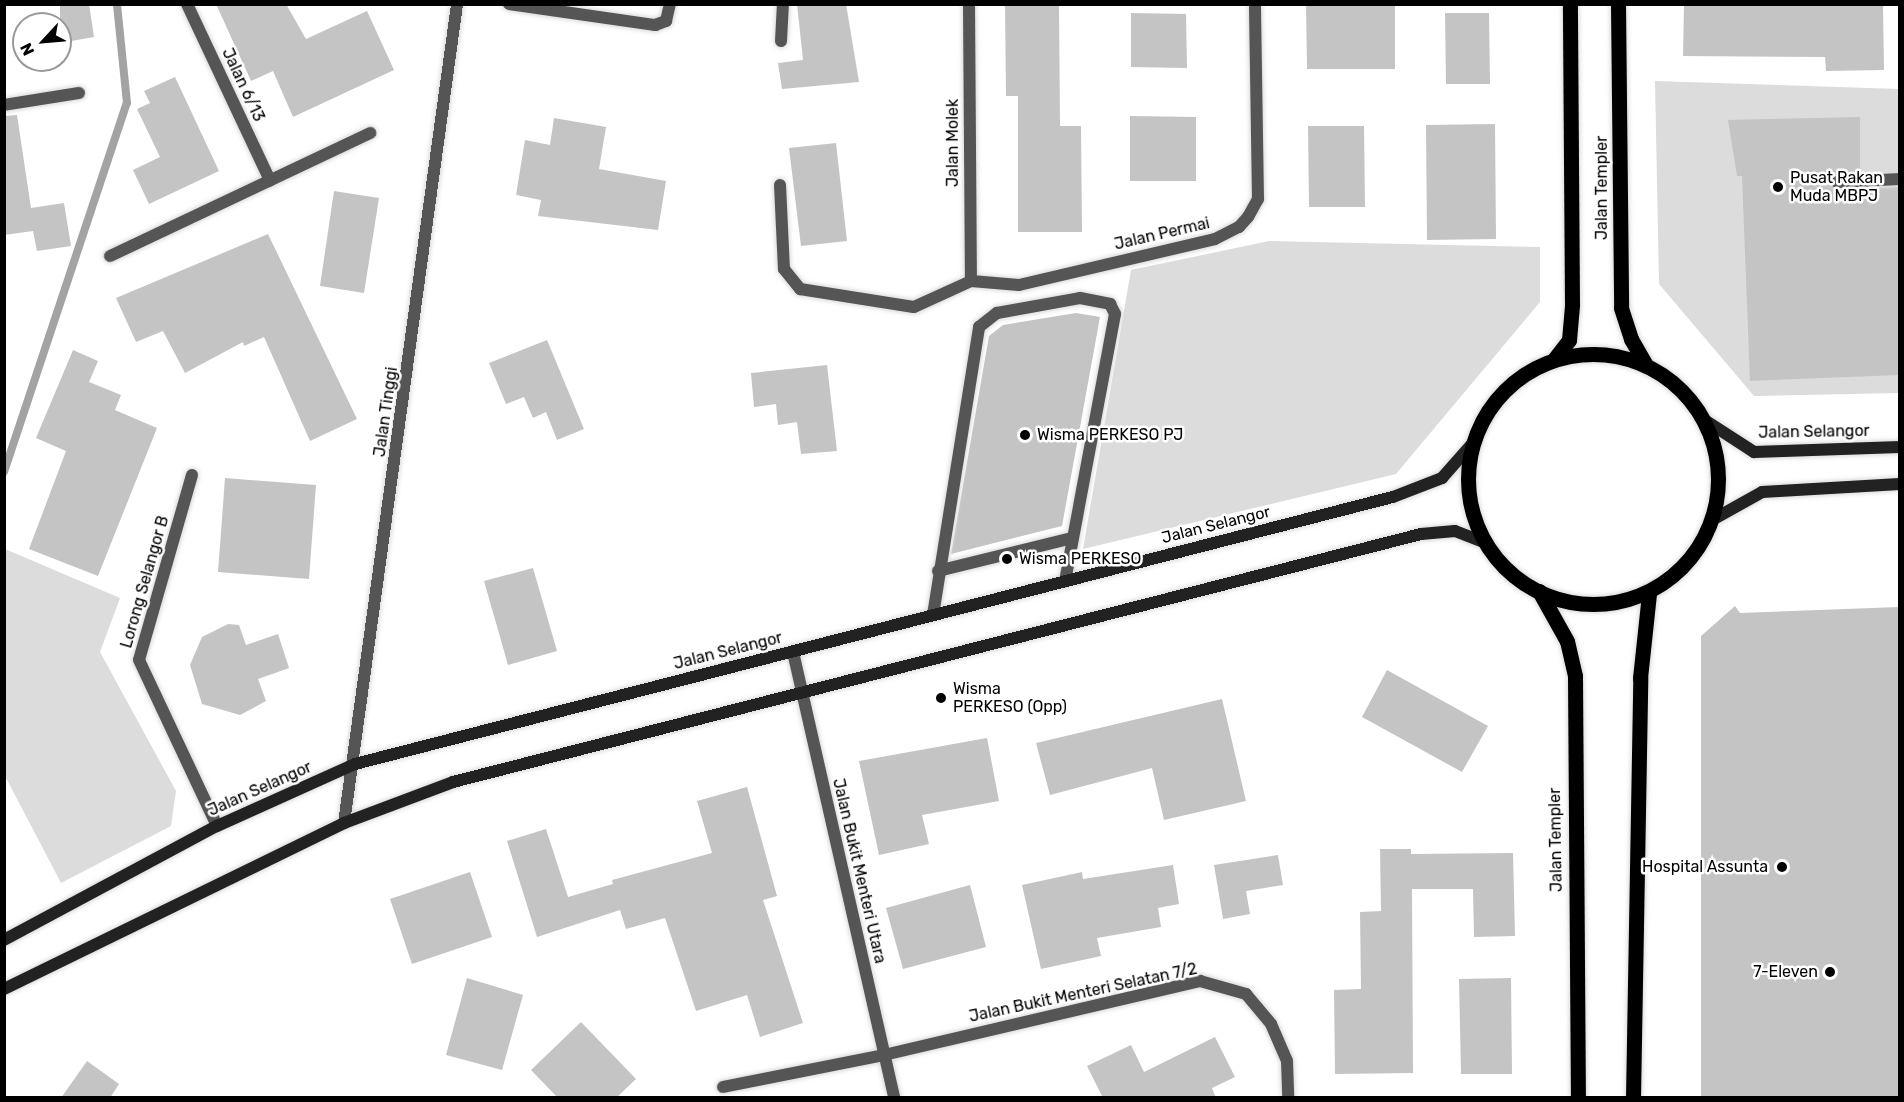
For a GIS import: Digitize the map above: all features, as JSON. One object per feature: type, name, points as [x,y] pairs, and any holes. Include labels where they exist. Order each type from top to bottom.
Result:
[{"type":"main road","name":"Jalan Templer","points":[[1555,358],[1569,340],[1572,304],[1570,4]]},
{"type":"main road","name":"Jalan Templer","points":[[1618,4],[1621,308],[1631,339],[1646,365]]},
{"type":"main road","points":[[1585,353],[1616,355],[1646,365],[1678,388],[1703,419],[1714,451],[1718,484],[1712,520],[1698,550],[1677,575],[1649,594],[1613,602],[1575,602],[1539,591],[1509,571],[1486,543],[1473,512],[1468,478],[1473,443],[1499,395],[1524,373],[1555,358],[1585,353]]},
{"type":"main road","name":"Jalan Selangor","points":[[1703,419],[1754,452],[1899,447]]},
{"type":"main road","name":"Jalan Selangor","points":[[4,940],[217,826],[355,765],[1393,497],[1442,478],[1473,443]]},
{"type":"main road","points":[[1712,520],[1762,492],[1899,484]]},
{"type":"main road","points":[[4,989],[344,823],[453,782],[1421,534],[1455,531],[1486,543]]},
{"type":"main road","name":"Jalan Templer","points":[[1539,591],[1567,641],[1575,676],[1578,1098]]},
{"type":"main road","points":[[1633,1098],[1640,678],[1649,594]]},
{"type":"street","name":"Jalan 6/13","points":[[187,4],[270,180]]},
{"type":"street","name":"Jalan Tinggi","points":[[344,823],[355,765],[457,4]]},
{"type":"street","points":[[509,4],[655,26],[666,21],[670,4]]},
{"type":"street","points":[[781,40],[783,4]]},
{"type":"street","name":"Jalan Molek","points":[[969,4],[971,281]]},
{"type":"street","name":"Jalan Permai","points":[[971,281],[1019,285],[1215,239],[1239,227],[1258,199],[1255,4]]},
{"type":"street","points":[[4,105],[79,93]]},
{"type":"street","points":[[110,256],[369,133]]},
{"type":"street","points":[[1837,182],[1899,179]]},
{"type":"street","points":[[780,184],[784,269],[800,289],[914,307],[971,281]]},
{"type":"street","points":[[933,615],[938,571],[979,327],[997,313],[1080,298],[1110,304],[1115,315],[1065,581]]},
{"type":"street","name":"Lorong Selangor B","points":[[192,475],[140,660],[217,826]]},
{"type":"street","points":[[938,571],[1072,538]]},
{"type":"street","name":"Jalan Bukit Menteri Utara","points":[[793,652],[894,1098]]},
{"type":"street","name":"Jalan Bukit Menteri Selatan 7/2","points":[[723,1087],[884,1054],[1200,981],[1246,994],[1271,1024],[1287,1061],[1288,1098]]},
{"type":"shaded area","name":"Pusat Rakan Muda MBPJ","points":[[1655,81],[1899,89],[1899,393],[1754,396],[1659,284]]},
{"type":"shaded area","points":[[1269,241],[1540,247],[1540,302],[1396,474],[1083,549],[1131,270]]},
{"type":"shaded area","points":[[5,549],[120,598],[100,652],[176,791],[171,826],[61,883],[5,776]]},
{"type":"building","points":[[60,4],[89,4],[94,37],[72,41],[72,12],[60,12]]},
{"type":"building","points":[[216,4],[286,4],[306,39],[367,11],[394,70],[293,117],[273,71],[251,81]]},
{"type":"building","points":[[797,4],[846,4],[859,82],[782,89],[778,63],[803,60]]},
{"type":"building","points":[[1005,4],[1059,4],[1060,126],[1081,126],[1082,232],[1018,232],[1018,96],[1006,96]]},
{"type":"building","points":[[1306,4],[1395,4],[1395,69],[1307,69]]},
{"type":"building","points":[[1684,4],[1883,4],[1884,70],[1826,71],[1825,57],[1683,56]]},
{"type":"building","points":[[1131,13],[1186,14],[1187,68],[1131,67]]},
{"type":"building","points":[[1445,13],[1489,13],[1490,84],[1446,84]]},
{"type":"building","points":[[175,77],[219,171],[149,204],[133,170],[160,157],[137,109],[150,103],[144,91]]},
{"type":"building","points":[[17,115],[31,208],[64,203],[71,246],[37,251],[33,231],[4,235],[4,116]]},
{"type":"building","points":[[1130,116],[1196,117],[1196,181],[1130,181]]},
{"type":"building","points":[[1860,117],[1860,173],[1833,175],[1829,183],[1837,190],[1899,187],[1899,375],[1750,381],[1742,176],[1737,176],[1728,120]]},
{"type":"building","points":[[554,118],[606,127],[599,169],[666,181],[658,230],[538,216],[541,200],[516,195],[525,140],[550,145]]},
{"type":"building","points":[[1495,124],[1496,239],[1427,240],[1426,125]]},
{"type":"building","points":[[1308,126],[1364,126],[1365,207],[1309,207]]},
{"type":"building","points":[[836,143],[847,241],[801,246],[789,148]]},
{"type":"building","points":[[334,191],[379,198],[364,293],[320,286]]},
{"type":"building","points":[[268,234],[357,419],[310,441],[264,337],[244,346],[243,342],[185,373],[163,331],[136,342],[116,298]]},
{"type":"building","points":[[1076,313],[1100,317],[1062,526],[951,554],[989,336],[1003,325]]},
{"type":"building","points":[[547,340],[584,429],[557,440],[546,412],[533,418],[524,397],[506,404],[489,363]]},
{"type":"building","points":[[73,350],[98,361],[89,382],[121,395],[115,410],[157,428],[98,576],[29,549],[66,451],[36,438]]},
{"type":"building","points":[[827,365],[837,451],[801,454],[797,422],[778,425],[776,404],[754,407],[751,373]]},
{"type":"building","points":[[225,478],[316,485],[309,579],[218,572]]},
{"type":"building","points":[[533,568],[557,651],[508,665],[484,581]]},
{"type":"building","name":"Hospital Assunta","points":[[1735,606],[1740,613],[1899,607],[1899,1098],[1701,1098],[1701,636]]},
{"type":"building","points":[[228,624],[239,625],[246,645],[278,634],[289,668],[258,679],[266,701],[240,715],[202,704],[190,665],[202,637]]},
{"type":"building","points":[[1387,670],[1488,726],[1462,772],[1362,717]]},
{"type":"building","points":[[1222,699],[1246,801],[1164,820],[1152,768],[1050,795],[1036,743]]},
{"type":"building","points":[[987,738],[999,801],[922,815],[929,844],[879,855],[859,761]]},
{"type":"building","points":[[747,787],[777,896],[763,900],[803,1023],[760,1037],[747,995],[696,1011],[665,918],[626,929],[620,910],[537,937],[507,841],[546,829],[568,897],[613,884],[612,880],[712,853],[697,801]]},
{"type":"building","points":[[1380,849],[1411,849],[1411,854],[1513,853],[1515,936],[1474,937],[1473,889],[1412,889],[1413,1073],[1335,1074],[1334,990],[1361,989],[1360,912],[1381,911]]},
{"type":"building","points":[[1278,855],[1283,885],[1246,891],[1250,914],[1223,919],[1214,865]]},
{"type":"building","points":[[1173,865],[1179,904],[1158,908],[1161,927],[1097,938],[1101,956],[1041,969],[1022,885],[1082,872],[1083,879]]},
{"type":"building","points":[[470,872],[492,937],[412,964],[390,899]]},
{"type":"building","points":[[970,885],[986,947],[903,969],[886,908]]},
{"type":"building","points":[[467,978],[523,995],[502,1070],[446,1055]]},
{"type":"building","points":[[1511,978],[1512,1074],[1461,1074],[1459,979]]},
{"type":"building","points":[[581,1022],[636,1079],[616,1098],[558,1098],[531,1070]]},
{"type":"building","points":[[1215,1037],[1235,1077],[1212,1088],[1216,1098],[1103,1098],[1087,1066],[1131,1045],[1144,1072]]},
{"type":"building","points":[[87,1061],[119,1084],[110,1098],[61,1098]]},
{"type":"waterway","points":[[4,472],[127,103],[117,4]]},
{"type":"place","name":"Pusat Rakan Muda MBPJ","points":[[1778,187]]},
{"type":"place","name":"Wisma PERKESO PJ","points":[[1025,435]]},
{"type":"place","name":"Wisma PERKESO","points":[[1007,559]]},
{"type":"place","name":"Wisma PERKESO (Opp)","points":[[941,698]]},
{"type":"place","name":"Hospital Assunta","points":[[1782,867]]},
{"type":"place","name":"7-Eleven","points":[[1830,972]]}]
